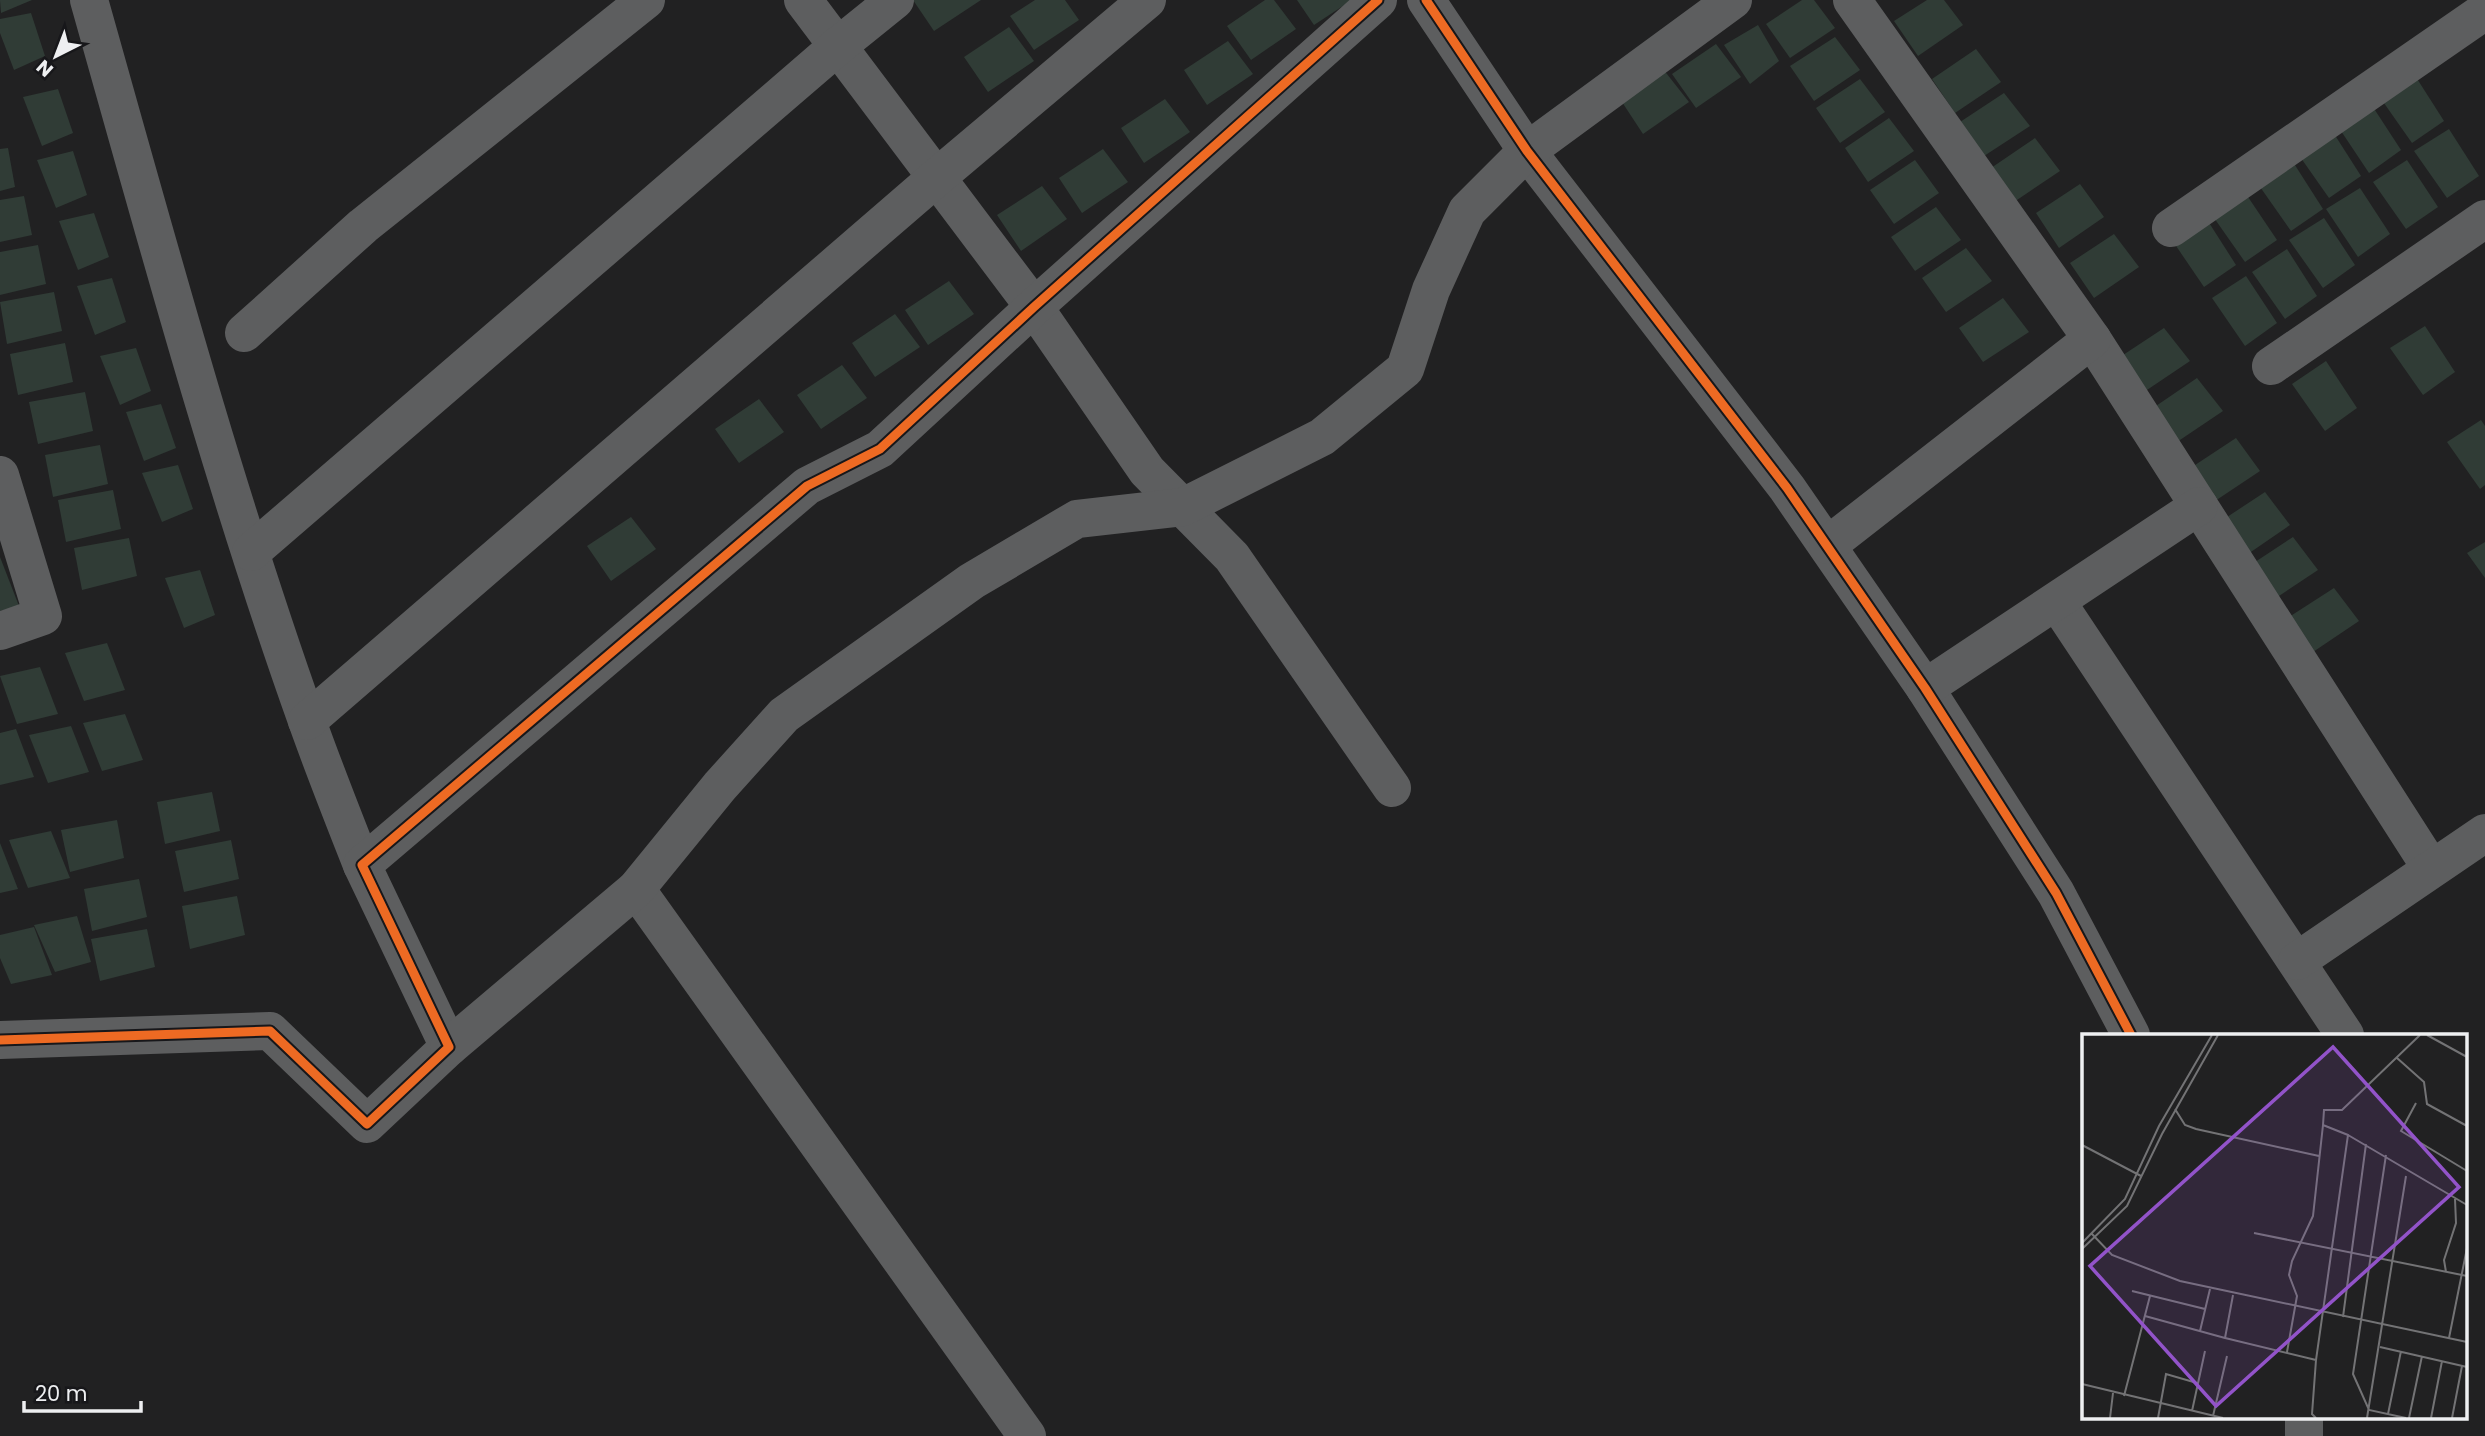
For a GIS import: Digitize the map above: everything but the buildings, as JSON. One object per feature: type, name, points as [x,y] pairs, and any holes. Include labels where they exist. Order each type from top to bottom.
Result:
[{"type":"street","points":[[89,0],[134,162],[251,552],[307,721],[362,865],[449,1047]]},
{"type":"street","points":[[244,333],[363,226],[646,0]]},
{"type":"street","points":[[803,0],[1034,307],[1147,471],[1232,557],[1392,788]]},
{"type":"street","points":[[251,552],[838,46],[895,0]]},
{"type":"street","points":[[307,721],[936,178],[1147,0]]},
{"type":"street","points":[[362,865],[807,486],[880,449],[1034,307],[1378,0]]},
{"type":"street","points":[[1426,0],[1527,151],[1828,545],[1925,688],[2056,893],[2131,1034]]},
{"type":"street","points":[[0,1040],[270,1031],[366,1124],[449,1047],[636,889],[720,786],[784,715],[972,581],[1077,519],[1182,507],[1322,437],[1405,369],[1431,290],[1467,211],[1527,151],[1733,0]]},
{"type":"street","points":[[1852,0],[2092,339],[2431,867]]},
{"type":"street","points":[[2171,228],[2485,11]]},
{"type":"street","points":[[2271,366],[2481,231]]},
{"type":"street","points":[[1828,545],[2092,339]]},
{"type":"street","points":[[0,475],[43,616],[0,631]]},
{"type":"street","points":[[1925,688],[2199,506]]},
{"type":"street","points":[[2057,602],[2344,1034]]},
{"type":"street","points":[[2297,961],[2485,832]]},
{"type":"street","points":[[636,889],[1027,1436]]},
{"type":"street","points":[[2304,1418],[2304,1436]]},
{"type":"cycle path","points":[[0,1040],[270,1031],[367,1124],[449,1047],[362,865],[807,486],[880,449],[1034,307],[1378,0]]},
{"type":"cycle path","points":[[1426,0],[1527,151],[1787,488],[1925,688],[2056,893],[2130,1034]]}]
